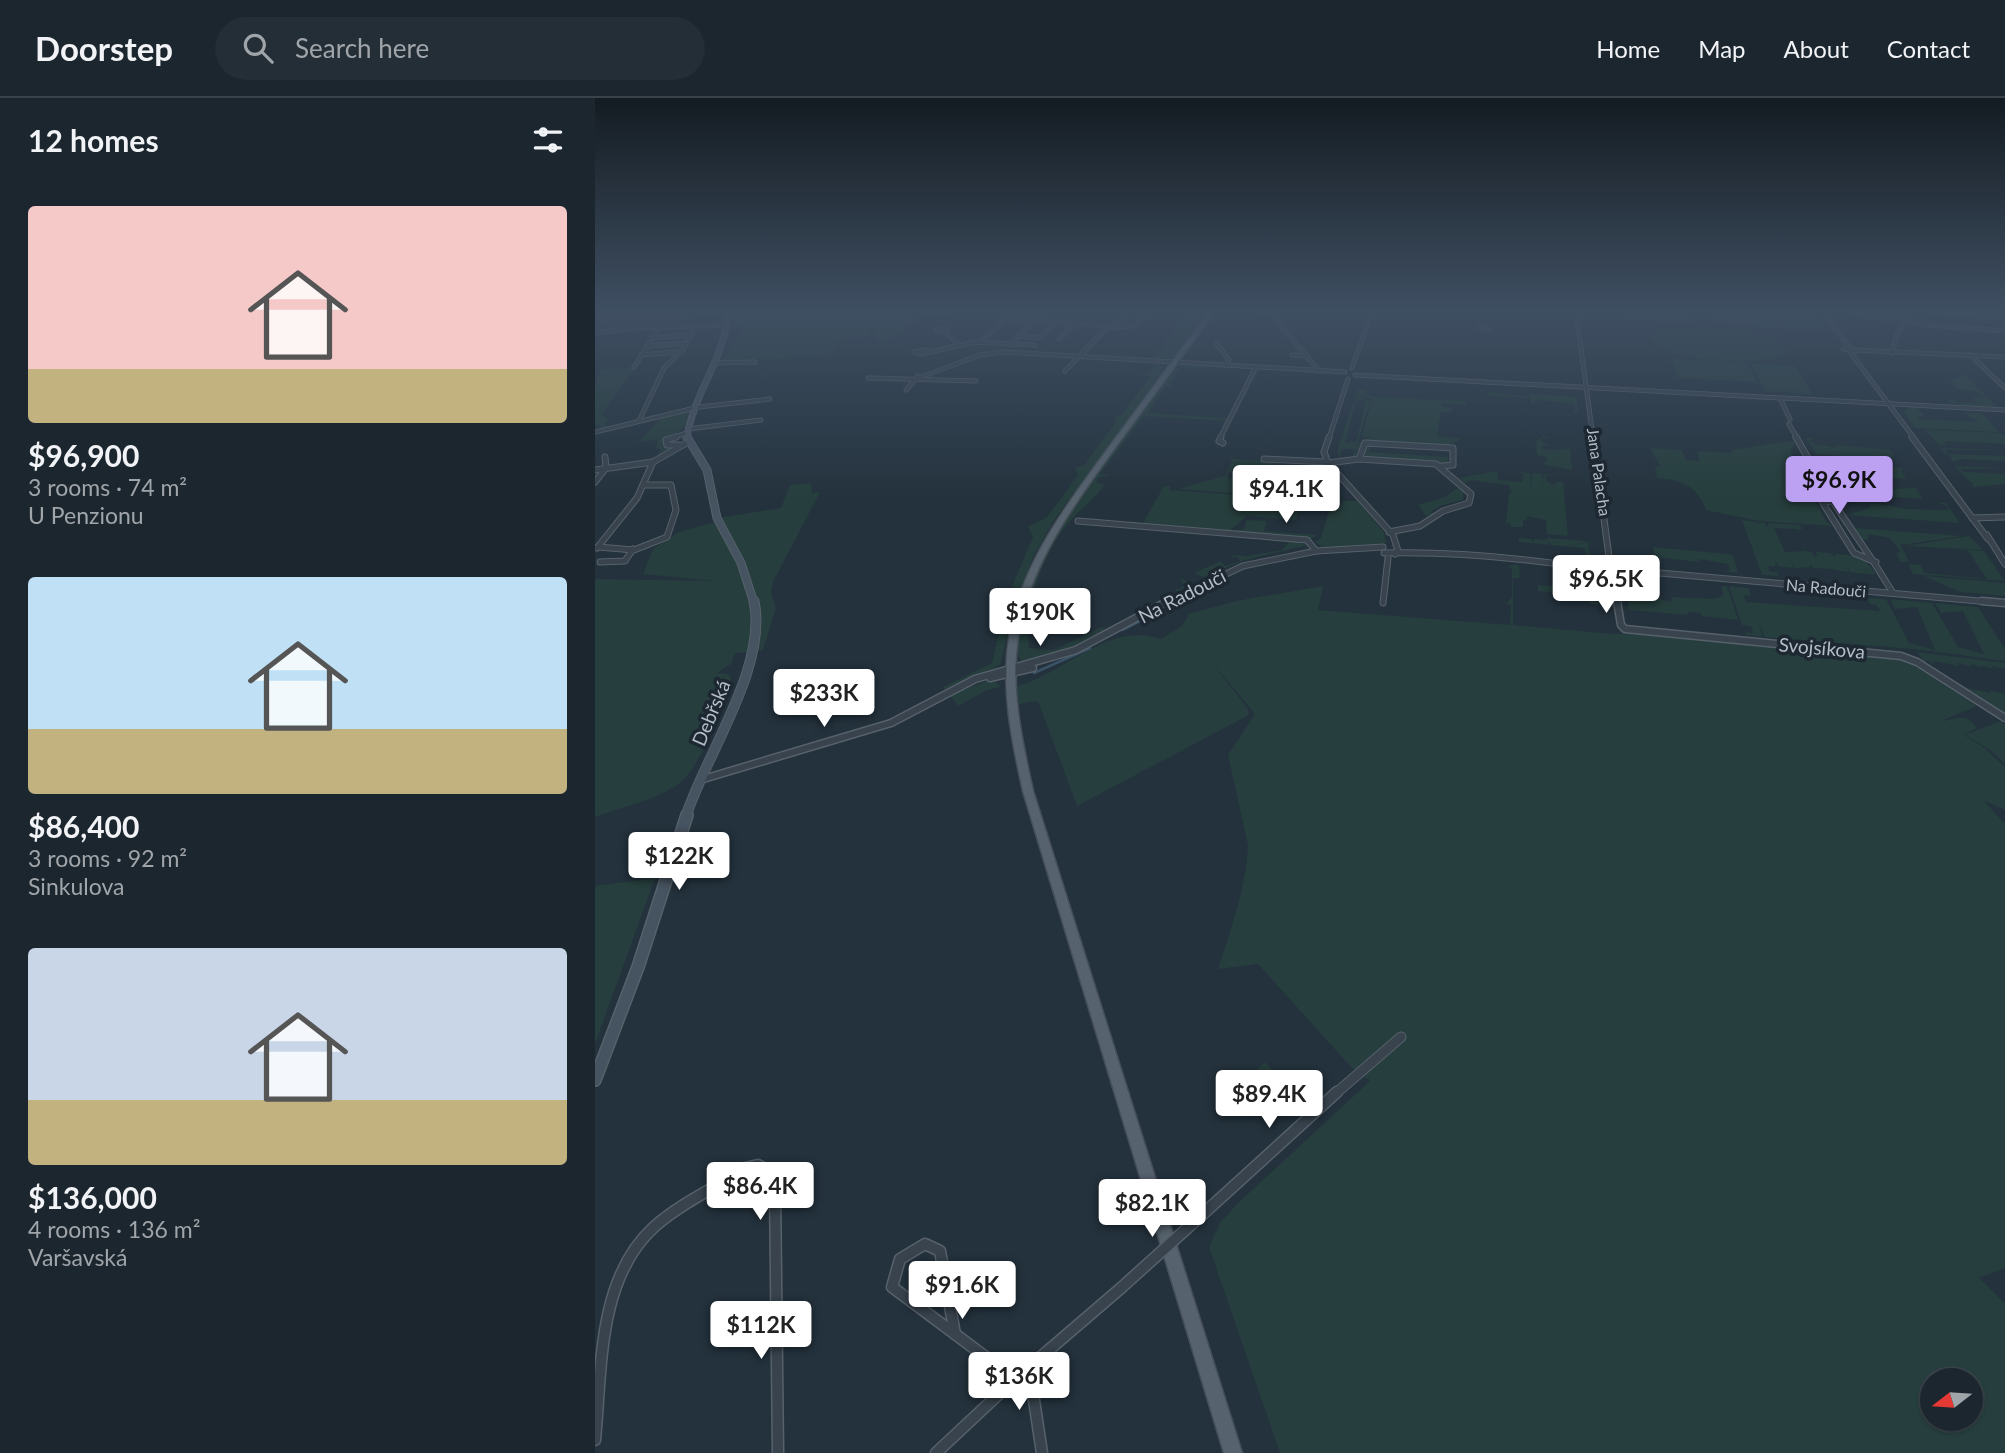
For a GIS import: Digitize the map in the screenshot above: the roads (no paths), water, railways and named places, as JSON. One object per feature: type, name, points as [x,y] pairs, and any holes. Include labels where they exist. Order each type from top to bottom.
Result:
[{"type":"main road","points":[[685,437],[709,374]]},
{"type":"main road","points":[[1163,374],[1064,514],[1041,551],[1019,607],[1010,671],[1016,736],[1028,791],[1233,1453]]},
{"type":"main road","name":"Debřská","points":[[595,1080],[638,967],[700,779],[743,685],[755,644],[757,615],[741,563],[717,518],[707,470],[685,437]]},
{"type":"street","points":[[639,421],[661,374]]},
{"type":"street","points":[[906,390],[925,374]]},
{"type":"street","points":[[1350,374],[1326,443],[1328,463],[1389,533],[1383,603]]},
{"type":"street","points":[[1366,374],[2005,410]]},
{"type":"street","name":"Jana Palacha","points":[[1585,374],[1609,551],[1607,568]]},
{"type":"street","points":[[1869,374],[2005,564]]},
{"type":"street","points":[[1990,374],[2005,388]]},
{"type":"street","points":[[868,378],[976,381]]},
{"type":"street","points":[[1223,443],[1219,441],[1250,381]]},
{"type":"street","points":[[1780,398],[1828,494],[1821,500]]},
{"type":"street","points":[[595,430],[694,408],[770,399]]},
{"type":"street","points":[[595,470],[653,462],[685,437],[761,420]]},
{"type":"street","points":[[1264,458],[1328,463],[1359,459],[1442,466],[1453,465],[1453,448],[1365,443],[1359,459]]},
{"type":"street","points":[[595,482],[606,468],[605,457]]},
{"type":"street","points":[[645,485],[665,482],[671,485],[676,501],[675,520],[664,540],[633,549],[609,551],[597,546],[645,485],[653,462]]},
{"type":"street","points":[[1389,533],[1420,526],[1443,511],[1471,502],[1471,494],[1442,466]]},
{"type":"street","points":[[1821,500],[1838,531],[1855,554],[1876,561]]},
{"type":"street","points":[[1821,500],[1833,502],[1851,533],[1876,561],[1893,593]]},
{"type":"street","points":[[1972,518],[2005,517]]},
{"type":"street","points":[[1078,521],[1307,540],[1316,551]]},
{"type":"street","points":[[1834,523],[1846,524]]},
{"type":"street","points":[[1838,531],[1843,529],[1851,533]]},
{"type":"street","points":[[600,562],[625,561],[633,549]]},
{"type":"street","name":"Na Radouči","points":[[700,779],[873,730],[953,691],[1010,671],[1050,663],[1229,572],[1266,560],[1316,551],[1420,552],[2005,603]]},
{"type":"street","points":[[1609,551],[1619,570],[1615,586]]},
{"type":"street","points":[[1607,568],[1615,586]]},
{"type":"street","name":"Svojsíkova","points":[[1615,586],[1622,627],[1901,656],[1917,662],[2005,718]]},
{"type":"street","points":[[936,1453],[1014,1379],[1121,1288],[1278,1143],[1401,1037]]},
{"type":"street","points":[[595,1440],[611,1301],[625,1262],[653,1228],[745,1168],[758,1165],[767,1170],[775,1186],[778,1453]]},
{"type":"street","points":[[955,1336],[940,1251],[925,1244],[905,1250],[895,1265],[892,1287],[955,1336],[1014,1379]]},
{"type":"street","points":[[1029,1367],[1042,1453]]},
{"type":"waterway","points":[[1123,630],[1152,615]]},
{"type":"waterway","points":[[1034,673],[1090,648]]}]
